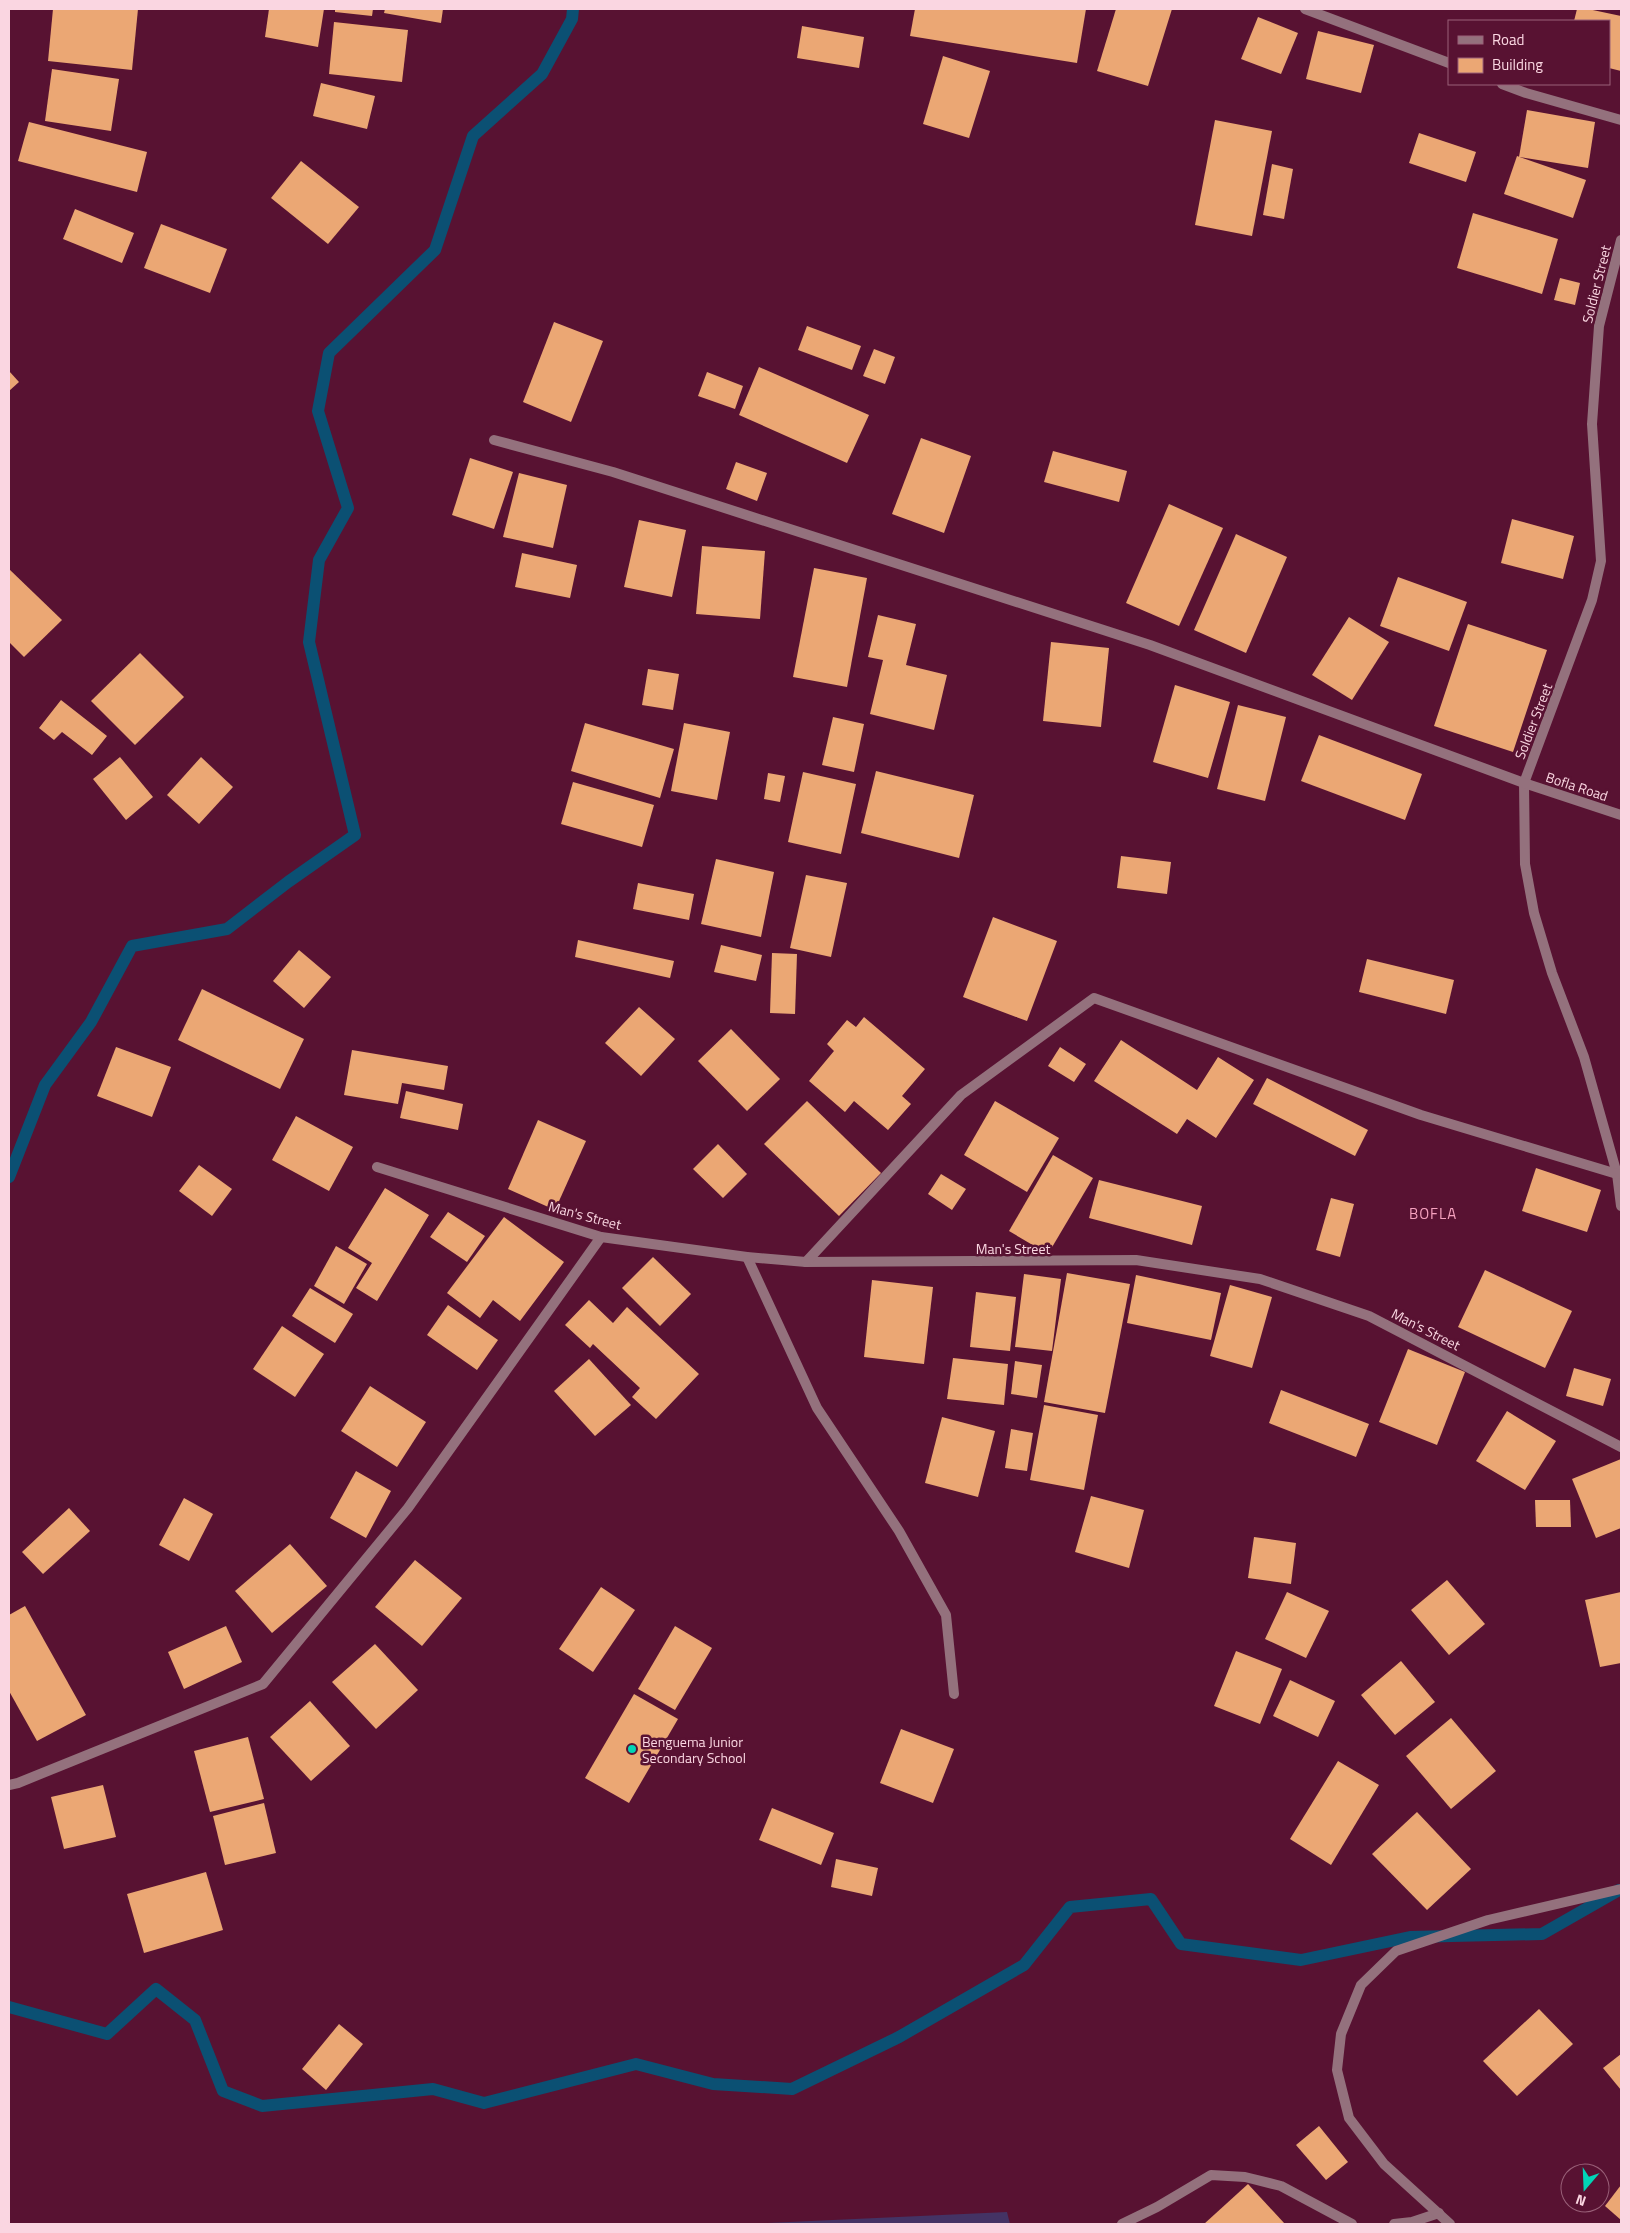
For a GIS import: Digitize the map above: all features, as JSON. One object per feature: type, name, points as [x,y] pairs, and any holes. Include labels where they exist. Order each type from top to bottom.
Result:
[{"type":"street","points":[[1305,9],[1448,63]]},
{"type":"street","points":[[1505,85],[1526,93],[1621,120]]},
{"type":"street","name":"Soldier Street","points":[[1621,240],[1599,326],[1592,424],[1601,560],[1592,600],[1524,783],[1525,864],[1534,913],[1552,974],[1584,1057],[1617,1174],[1621,1206]]},
{"type":"street","name":"Bofla Road","points":[[494,440],[613,472],[1150,645],[1524,783],[1621,815]]},
{"type":"street","points":[[806,1262],[961,1095],[1094,998],[1421,1115],[1617,1174]]},
{"type":"street","name":"Man's Street","points":[[377,1167],[602,1237],[747,1257],[806,1262],[1136,1260],[1260,1279],[1369,1316],[1621,1447]]},
{"type":"street","points":[[9,1784],[18,1783],[263,1684],[408,1508],[602,1237]]},
{"type":"street","points":[[747,1257],[817,1408],[899,1531],[946,1615],[954,1694]]},
{"type":"street","points":[[1450,2224],[1384,2164],[1349,2118],[1337,2070],[1341,2034],[1361,1985],[1396,1951],[1488,1920],[1621,1889]]},
{"type":"street","points":[[1122,2224],[1157,2207],[1211,2175],[1245,2176],[1280,2186],[1352,2224]]},
{"type":"street","points":[[1394,2224],[1412,2222],[1438,2213]]},
{"type":"shaded area","points":[[1007,2212],[1010,2224],[745,2224]]},
{"type":"building","points":[[53,9],[138,9],[132,70],[48,61]]},
{"type":"building","points":[[269,9],[324,9],[318,47],[265,37]]},
{"type":"building","points":[[335,9],[373,9],[372,16],[335,12]]},
{"type":"building","points":[[385,9],[443,9],[441,23],[384,13]]},
{"type":"building","points":[[915,9],[1086,9],[1077,63],[910,36]]},
{"type":"building","points":[[1116,9],[1172,9],[1148,86],[1097,71]]},
{"type":"building","points":[[1577,9],[1588,9],[1621,16],[1621,71],[1610,68],[1610,20],[1574,20]]},
{"type":"building","points":[[1258,17],[1298,33],[1281,74],[1241,59]]},
{"type":"building","points":[[334,22],[408,30],[402,82],[329,74]]},
{"type":"building","points":[[802,26],[864,37],[859,68],[797,58]]},
{"type":"building","points":[[1318,31],[1374,45],[1361,93],[1306,79]]},
{"type":"building","points":[[943,56],[990,71],[969,138],[923,124]]},
{"type":"building","points":[[52,69],[119,79],[111,131],[45,121]]},
{"type":"building","points":[[321,83],[375,96],[367,129],[313,116]]},
{"type":"building","points":[[1527,110],[1595,122],[1588,168],[1519,157]]},
{"type":"building","points":[[1215,120],[1272,131],[1252,236],[1195,225]]},
{"type":"building","points":[[29,122],[147,152],[137,192],[18,161]]},
{"type":"building","points":[[1419,133],[1476,152],[1466,182],[1409,163]]},
{"type":"building","points":[[1517,156],[1586,180],[1573,218],[1504,194]]},
{"type":"building","points":[[301,161],[359,207],[328,244],[271,198]]},
{"type":"building","points":[[1272,164],[1293,169],[1284,219],[1263,215]]},
{"type":"building","points":[[75,209],[134,233],[122,263],[63,239]]},
{"type":"building","points":[[1473,213],[1558,239],[1542,294],[1457,268]]},
{"type":"building","points":[[161,224],[227,249],[210,293],[144,268]]},
{"type":"building","points":[[1560,278],[1580,283],[1575,305],[1554,300]]},
{"type":"building","points":[[554,322],[603,341],[571,422],[523,402]]},
{"type":"building","points":[[807,326],[861,346],[852,370],[798,350]]},
{"type":"building","points":[[874,349],[895,357],[885,384],[863,376]]},
{"type":"building","points":[[759,367],[869,415],[847,463],[739,415]]},
{"type":"building","points":[[9,371],[19,382],[9,391]]},
{"type":"building","points":[[707,372],[743,386],[735,409],[698,396]]},
{"type":"building","points":[[921,438],[971,456],[944,533],[892,514]]},
{"type":"building","points":[[1053,451],[1127,471],[1119,502],[1044,482]]},
{"type":"building","points":[[470,458],[513,472],[494,529],[452,515]]},
{"type":"building","points":[[736,462],[767,473],[757,501],[726,489]]},
{"type":"building","points":[[519,473],[567,485],[553,548],[503,537]]},
{"type":"building","points":[[1169,504],[1223,528],[1179,626],[1126,603]]},
{"type":"building","points":[[1512,519],[1574,536],[1563,579],[1501,563]]},
{"type":"building","points":[[639,520],[686,530],[672,597],[624,587]]},
{"type":"building","points":[[1236,534],[1287,557],[1246,653],[1194,630]]},
{"type":"building","points":[[702,546],[765,551],[760,619],[696,614]]},
{"type":"building","points":[[522,553],[577,565],[570,598],[515,587]]},
{"type":"building","points":[[814,568],[867,578],[847,687],[793,677]]},
{"type":"building","points":[[9,569],[62,620],[24,657],[9,642]]},
{"type":"building","points":[[1398,577],[1467,602],[1449,651],[1380,626]]},
{"type":"building","points":[[878,615],[916,624],[906,665],[947,675],[934,730],[870,714],[883,660],[868,657]]},
{"type":"building","points":[[1349,617],[1389,642],[1352,700],[1312,675]]},
{"type":"building","points":[[1468,624],[1547,650],[1513,752],[1434,726]]},
{"type":"building","points":[[1051,642],[1109,648],[1101,727],[1043,721]]},
{"type":"building","points":[[140,653],[184,697],[135,745],[91,701]]},
{"type":"building","points":[[648,669],[679,674],[673,710],[642,705]]},
{"type":"building","points":[[1175,685],[1230,702],[1208,778],[1153,762]]},
{"type":"building","points":[[61,700],[107,736],[92,755],[62,732],[54,740],[39,728]]},
{"type":"building","points":[[1238,705],[1286,717],[1265,801],[1217,789]]},
{"type":"building","points":[[833,717],[864,724],[854,772],[822,765]]},
{"type":"building","points":[[585,723],[674,749],[660,798],[571,771]]},
{"type":"building","points":[[684,723],[730,732],[717,800],[671,791]]},
{"type":"building","points":[[1319,735],[1422,774],[1405,820],[1301,781]]},
{"type":"building","points":[[120,757],[153,797],[126,820],[93,779]]},
{"type":"building","points":[[201,757],[233,787],[199,824],[167,795]]},
{"type":"building","points":[[876,771],[974,795],[959,858],[861,833]]},
{"type":"building","points":[[803,772],[856,784],[841,854],[788,842]]},
{"type":"building","points":[[768,773],[785,776],[780,802],[764,799]]},
{"type":"building","points":[[573,782],[654,805],[642,847],[561,824]]},
{"type":"building","points":[[1121,856],[1171,862],[1167,894],[1117,888]]},
{"type":"building","points":[[716,859],[774,872],[761,937],[701,924]]},
{"type":"building","points":[[806,875],[847,883],[831,957],[790,948]]},
{"type":"building","points":[[638,883],[694,894],[689,920],[633,909]]},
{"type":"building","points":[[993,917],[1057,941],[1027,1021],[963,997]]},
{"type":"building","points":[[578,940],[674,961],[670,978],[575,957]]},
{"type":"building","points":[[721,945],[762,955],[756,981],[714,972]]},
{"type":"building","points":[[299,950],[331,977],[304,1008],[273,981]]},
{"type":"building","points":[[772,953],[797,954],[795,1014],[770,1013]]},
{"type":"building","points":[[1367,959],[1454,980],[1446,1014],[1359,992]]},
{"type":"building","points":[[202,989],[304,1039],[280,1089],[178,1040]]},
{"type":"building","points":[[639,1007],[675,1039],[641,1076],[605,1043]]},
{"type":"building","points":[[864,1017],[925,1069],[902,1096],[911,1104],[888,1130],[854,1101],[845,1112],[809,1081],[834,1051],[827,1044],[847,1020],[856,1027]]},
{"type":"building","points":[[731,1029],[780,1079],[747,1111],[698,1061]]},
{"type":"building","points":[[1121,1040],[1197,1090],[1218,1057],[1254,1080],[1216,1138],[1187,1119],[1177,1134],[1094,1081]]},
{"type":"building","points":[[116,1047],[171,1067],[152,1117],[97,1096]]},
{"type":"building","points":[[1060,1047],[1086,1064],[1074,1082],[1048,1066]]},
{"type":"building","points":[[352,1050],[448,1066],[444,1090],[402,1083],[398,1104],[344,1095]]},
{"type":"building","points":[[1267,1078],[1368,1130],[1355,1156],[1253,1104]]},
{"type":"building","points":[[406,1091],[463,1104],[458,1130],[400,1118]]},
{"type":"building","points":[[807,1101],[881,1173],[839,1216],[764,1144]]},
{"type":"building","points":[[995,1101],[1059,1138],[1027,1192],[964,1155]]},
{"type":"building","points":[[296,1116],[353,1147],[329,1191],[272,1160]]},
{"type":"building","points":[[538,1120],[586,1141],[555,1210],[508,1189]]},
{"type":"building","points":[[718,1144],[747,1174],[723,1198],[693,1169]]},
{"type":"building","points":[[1053,1155],[1093,1178],[1048,1254],[1009,1231]]},
{"type":"building","points":[[199,1165],[232,1189],[212,1216],[179,1191]]},
{"type":"building","points":[[1536,1168],[1601,1190],[1587,1232],[1522,1211]]},
{"type":"building","points":[[941,1174],[966,1189],[952,1210],[928,1194]]},
{"type":"building","points":[[1099,1180],[1202,1206],[1192,1245],[1089,1218]]},
{"type":"building","points":[[385,1188],[429,1215],[377,1301],[356,1288],[372,1263],[348,1248]]},
{"type":"building","points":[[1331,1198],[1354,1204],[1340,1257],[1316,1250]]},
{"type":"building","points":[[448,1212],[485,1236],[467,1262],[430,1237]]},
{"type":"building","points":[[504,1217],[564,1262],[520,1321],[493,1300],[480,1318],[447,1293]]},
{"type":"building","points":[[336,1246],[367,1264],[344,1304],[314,1286]]},
{"type":"building","points":[[653,1257],[691,1294],[660,1326],[622,1288]]},
{"type":"building","points":[[1485,1270],[1572,1311],[1545,1368],[1458,1327]]},
{"type":"building","points":[[1067,1273],[1130,1284],[1105,1413],[1044,1402]]},
{"type":"building","points":[[1024,1274],[1061,1279],[1052,1351],[1015,1347]]},
{"type":"building","points":[[1136,1275],[1221,1293],[1211,1340],[1127,1323]]},
{"type":"building","points":[[872,1280],[933,1287],[924,1364],[864,1357]]},
{"type":"building","points":[[1230,1285],[1272,1297],[1252,1368],[1210,1356]]},
{"type":"building","points":[[310,1288],[353,1314],[335,1343],[292,1316]]},
{"type":"building","points":[[976,1292],[1016,1297],[1010,1351],[970,1347]]},
{"type":"building","points":[[589,1300],[613,1323],[627,1307],[699,1374],[656,1419],[632,1397],[640,1388],[593,1344],[590,1348],[565,1325]]},
{"type":"building","points":[[448,1305],[498,1340],[477,1370],[427,1335]]},
{"type":"building","points":[[282,1326],[324,1354],[295,1397],[253,1369]]},
{"type":"building","points":[[1408,1349],[1465,1372],[1437,1445],[1379,1422]]},
{"type":"building","points":[[953,1358],[1008,1364],[1004,1405],[947,1399]]},
{"type":"building","points":[[589,1359],[631,1405],[595,1436],[554,1391]]},
{"type":"building","points":[[1015,1361],[1042,1365],[1037,1398],[1011,1394]]},
{"type":"building","points":[[1574,1368],[1611,1379],[1603,1406],[1566,1396]]},
{"type":"building","points":[[370,1386],[426,1422],[397,1467],[341,1431]]},
{"type":"building","points":[[1281,1390],[1369,1424],[1356,1457],[1269,1423]]},
{"type":"building","points":[[1044,1405],[1098,1415],[1084,1490],[1030,1480]]},
{"type":"building","points":[[1507,1411],[1556,1441],[1525,1490],[1476,1461]]},
{"type":"building","points":[[942,1417],[995,1431],[978,1497],[925,1483]]},
{"type":"building","points":[[1011,1429],[1033,1433],[1027,1471],[1005,1468]]},
{"type":"building","points":[[1621,1459],[1621,1528],[1596,1538],[1572,1479]]},
{"type":"building","points":[[356,1471],[391,1491],[366,1538],[330,1518]]},
{"type":"building","points":[[1091,1496],[1144,1510],[1129,1568],[1075,1552]]},
{"type":"building","points":[[184,1498],[213,1514],[189,1561],[159,1545]]},
{"type":"building","points":[[1535,1500],[1570,1500],[1571,1527],[1536,1527]]},
{"type":"building","points":[[69,1508],[90,1531],[43,1574],[22,1552]]},
{"type":"building","points":[[1254,1537],[1296,1543],[1291,1584],[1248,1578]]},
{"type":"building","points":[[290,1544],[327,1586],[272,1633],[235,1591]]},
{"type":"building","points":[[415,1560],[462,1598],[422,1646],[375,1607]]},
{"type":"building","points":[[1447,1580],[1485,1624],[1449,1655],[1411,1610]]},
{"type":"building","points":[[601,1587],[635,1610],[593,1672],[559,1649]]},
{"type":"building","points":[[1287,1592],[1329,1611],[1306,1658],[1265,1639]]},
{"type":"building","points":[[1621,1592],[1621,1663],[1600,1667],[1585,1600]]},
{"type":"building","points":[[25,1606],[86,1715],[37,1741],[9,1691],[9,1615]]},
{"type":"building","points":[[226,1626],[242,1662],[184,1689],[168,1652]]},
{"type":"building","points":[[675,1626],[712,1648],[675,1710],[638,1689]]},
{"type":"building","points":[[375,1644],[418,1690],[376,1729],[332,1682]]},
{"type":"building","points":[[1236,1651],[1282,1669],[1260,1724],[1214,1706]]},
{"type":"building","points":[[1401,1661],[1435,1702],[1395,1735],[1361,1695]]},
{"type":"building","points":[[1290,1680],[1335,1701],[1318,1737],[1273,1716]]},
{"type":"building","name":"Benguema Junior Secondary School","points":[[634,1694],[678,1719],[629,1803],[585,1778]]},
{"type":"building","points":[[310,1701],[350,1746],[311,1781],[270,1737]]},
{"type":"building","points":[[1451,1718],[1496,1771],[1451,1809],[1406,1756]]},
{"type":"building","points":[[901,1729],[954,1749],[933,1803],[880,1783]]},
{"type":"building","points":[[248,1737],[264,1799],[210,1812],[194,1751]]},
{"type":"building","points":[[1338,1761],[1379,1785],[1331,1865],[1290,1839]]},
{"type":"building","points":[[103,1785],[116,1837],[64,1849],[51,1797]]},
{"type":"building","points":[[264,1803],[276,1853],[225,1865],[213,1816]]},
{"type":"building","points":[[772,1808],[834,1833],[821,1865],[759,1840]]},
{"type":"building","points":[[1417,1812],[1471,1869],[1427,1910],[1372,1854]]},
{"type":"building","points":[[836,1859],[878,1868],[872,1896],[831,1887]]},
{"type":"building","points":[[206,1872],[223,1930],[144,1953],[127,1894]]},
{"type":"building","points":[[1539,2009],[1573,2044],[1517,2096],[1483,2061]]},
{"type":"building","points":[[339,2024],[363,2044],[326,2090],[302,2069]]},
{"type":"building","points":[[1621,2054],[1621,2090],[1603,2068]]},
{"type":"building","points":[[1319,2126],[1348,2162],[1326,2180],[1296,2145]]},
{"type":"building","points":[[1248,2184],[1285,2224],[1204,2224]]},
{"type":"building","points":[[1621,2185],[1621,2220],[1610,2210],[1610,2199]]},
{"type":"waterway","points":[[9,1177],[45,1085],[91,1022],[132,946],[227,929],[288,882],[355,835],[309,642],[319,560],[348,508],[318,411],[329,353],[435,250],[473,136],[542,74],[572,19],[573,9]]},
{"type":"waterway","points":[[9,2007],[107,2034],[156,1989],[195,2020],[223,2091],[262,2106],[433,2089],[484,2103],[636,2064],[713,2084],[792,2089],[899,2037],[1024,1965],[1070,1907],[1151,1899],[1181,1944],[1301,1960],[1410,1937],[1542,1934],[1619,1890]]},
{"type":"place","name":"Benguema Junior Secondary School","points":[[632,1749]]},
{"type":"district","name":"BOFLA","points":[[1433,1213]]}]
